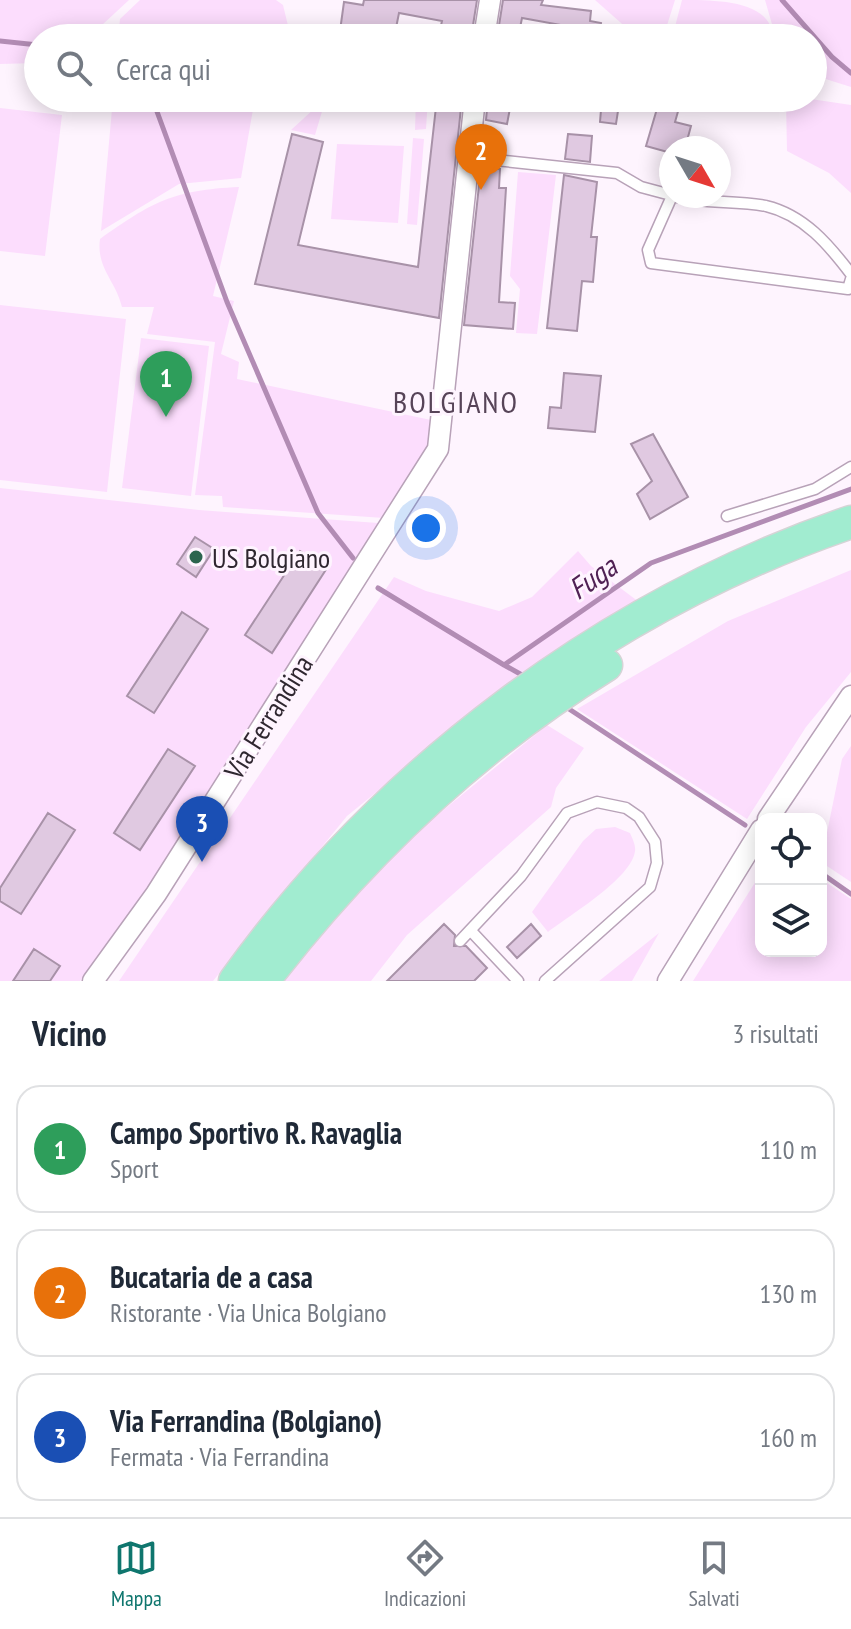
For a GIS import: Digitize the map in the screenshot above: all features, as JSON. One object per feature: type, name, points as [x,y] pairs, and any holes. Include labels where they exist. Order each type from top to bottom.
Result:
[{"type":"main road","points":[[235,981],[341,853],[422,774],[473,731],[581,654],[634,623],[714,581],[851,522]]},
{"type":"main road","points":[[263,981],[381,843],[499,740],[603,667],[662,632],[715,604],[851,546]]},
{"type":"street","points":[[486,24],[490,0]]},
{"type":"street","points":[[466,157],[473,112]]},
{"type":"street","name":"Via Ferrandina","points":[[93,981],[156,894],[438,449],[466,157]]},
{"type":"street","points":[[772,813],[851,696]]},
{"type":"street","points":[[668,981],[755,840]]},
{"type":"lane","points":[[466,157],[617,173],[641,187],[659,192]]},
{"type":"lane","points":[[731,202],[766,206],[793,216],[826,242],[850,284]]},
{"type":"lane","points":[[667,208],[648,250],[651,263],[850,284]]},
{"type":"lane","points":[[727,516],[815,489],[851,467]]},
{"type":"lane","points":[[460,941],[521,876],[567,813],[597,802],[611,803],[632,812],[655,842],[657,863],[650,887],[545,981]]},
{"type":"lane","points":[[471,931],[518,981]]},
{"type":"shaded area","points":[[0,0],[129,0],[103,24],[24,24],[24,63],[0,64]]},
{"type":"shaded area","points":[[140,0],[276,0],[283,5],[288,24],[119,24],[120,19]]},
{"type":"shaded area","points":[[595,0],[675,0],[667,24],[622,24]]},
{"type":"shaded area","points":[[682,0],[740,5],[753,9],[769,24],[676,24]]},
{"type":"shaded area","points":[[765,0],[851,0],[851,87],[827,79],[827,24],[772,24]]},
{"type":"shaded area","points":[[827,101],[851,105],[851,193],[829,173],[787,151],[786,112],[827,112]]},
{"type":"shaded area","points":[[0,108],[62,115],[45,256],[0,251]]},
{"type":"shaded area","points":[[112,112],[253,112],[241,178],[179,184],[101,231]]},
{"type":"shaded area","points":[[311,112],[322,112],[315,135],[291,130]]},
{"type":"shaded area","points":[[416,112],[427,112],[426,129],[415,130]]},
{"type":"shaded area","points":[[413,138],[424,139],[417,225],[407,224]]},
{"type":"shaded area","points":[[337,144],[404,146],[398,223],[331,219]]},
{"type":"shaded area","points":[[518,172],[556,175],[537,334],[516,333],[520,289],[510,276]]},
{"type":"shaded area","points":[[239,187],[213,296],[234,301],[221,354],[239,362],[237,379],[431,420],[430,448],[384,518],[223,507],[222,496],[195,495],[215,342],[147,334],[154,307],[122,307],[101,258],[100,239],[164,200],[197,191]]},
{"type":"shaded area","points":[[0,305],[126,319],[107,492],[0,480]]},
{"type":"shaded area","points":[[141,338],[209,346],[191,496],[122,488]]},
{"type":"shaded area","points":[[0,488],[199,510],[378,523],[144,896],[80,981],[0,981]]},
{"type":"shaded area","points":[[578,551],[591,566],[639,602],[432,747],[347,816],[213,981],[119,981],[394,577],[426,591],[499,611],[532,597]]},
{"type":"shaded area","points":[[851,570],[851,672],[806,727],[747,819],[577,709],[728,621]]},
{"type":"shaded area","points":[[547,725],[584,748],[556,788],[551,807],[407,935],[371,981],[280,981],[363,876]]},
{"type":"shaded area","points":[[851,746],[851,882],[827,866],[827,833],[842,759]]},
{"type":"shaded area","points":[[615,827],[630,833],[635,849],[631,862],[612,884],[548,932],[532,912],[583,841],[596,829]]},
{"type":"shaded area","points":[[755,883],[755,957],[827,957],[827,883],[851,899],[851,981],[693,981]]},
{"type":"shaded area","points":[[659,933],[632,981],[599,981]]},
{"type":"building","points":[[364,0],[477,0],[473,24],[441,24],[442,21],[399,13],[397,24],[341,24],[344,2],[363,5]]},
{"type":"building","points":[[503,0],[543,0],[541,5],[591,11],[590,21],[601,23],[555,24],[522,18],[521,24],[499,24]]},
{"type":"building","points":[[435,112],[461,112],[439,318],[255,284],[292,134],[323,142],[298,245],[418,267]]},
{"type":"building","points":[[487,112],[509,112],[507,124],[486,120]]},
{"type":"building","points":[[601,112],[618,112],[616,124],[600,122]]},
{"type":"building","points":[[656,112],[678,112],[675,122],[691,126],[688,136],[659,136],[659,150],[646,146]]},
{"type":"building","points":[[568,134],[592,136],[590,162],[565,159]]},
{"type":"building","points":[[481,167],[500,169],[499,188],[506,188],[499,302],[515,303],[513,329],[464,325]]},
{"type":"building","points":[[564,175],[597,182],[591,237],[597,237],[593,282],[582,281],[577,331],[547,328]]},
{"type":"building","points":[[564,373],[601,376],[595,432],[548,428],[550,407],[561,408]]},
{"type":"building","points":[[653,434],[688,497],[650,519],[637,494],[652,481],[631,444]]},
{"type":"building","name":"US Bolgiano","points":[[195,537],[214,549],[196,577],[177,564]]},
{"type":"building","points":[[300,551],[327,568],[272,653],[245,635]]},
{"type":"building","points":[[182,612],[208,629],[154,713],[127,696]]},
{"type":"building","points":[[168,749],[195,766],[140,850],[114,833]]},
{"type":"building","points":[[48,813],[75,830],[21,914],[0,901],[0,888]]},
{"type":"building","points":[[444,924],[455,935],[454,946],[466,946],[487,968],[474,981],[387,981]]},
{"type":"building","points":[[531,924],[541,936],[517,958],[507,947]]},
{"type":"building","points":[[34,949],[60,966],[50,981],[13,981]]},
{"type":"waterway","points":[[782,0],[803,24]]},
{"type":"waterway","points":[[0,41],[24,44]]},
{"type":"waterway","points":[[827,51],[851,73]]},
{"type":"waterway","name":"Fuga","points":[[157,112],[227,302],[318,513],[353,558]]},
{"type":"waterway","name":"Fuga","points":[[378,588],[504,665],[651,563],[851,489]]},
{"type":"waterway","points":[[504,665],[522,675]]},
{"type":"waterway","points":[[566,707],[745,825]]},
{"type":"waterway","points":[[827,877],[851,894]]},
{"type":"place","name":"Bucataria de a casa","points":[[481,190]]},
{"type":"place","name":"Campo Sportivo R. Ravaglia","points":[[166,417]]},
{"type":"place","name":"US Bolgiano","points":[[196,557]]},
{"type":"place","name":"Via Ferrandina (Bolgiano)","points":[[202,862]]},
{"type":"district","name":"BOLGIANO","points":[[456,401]]}]
